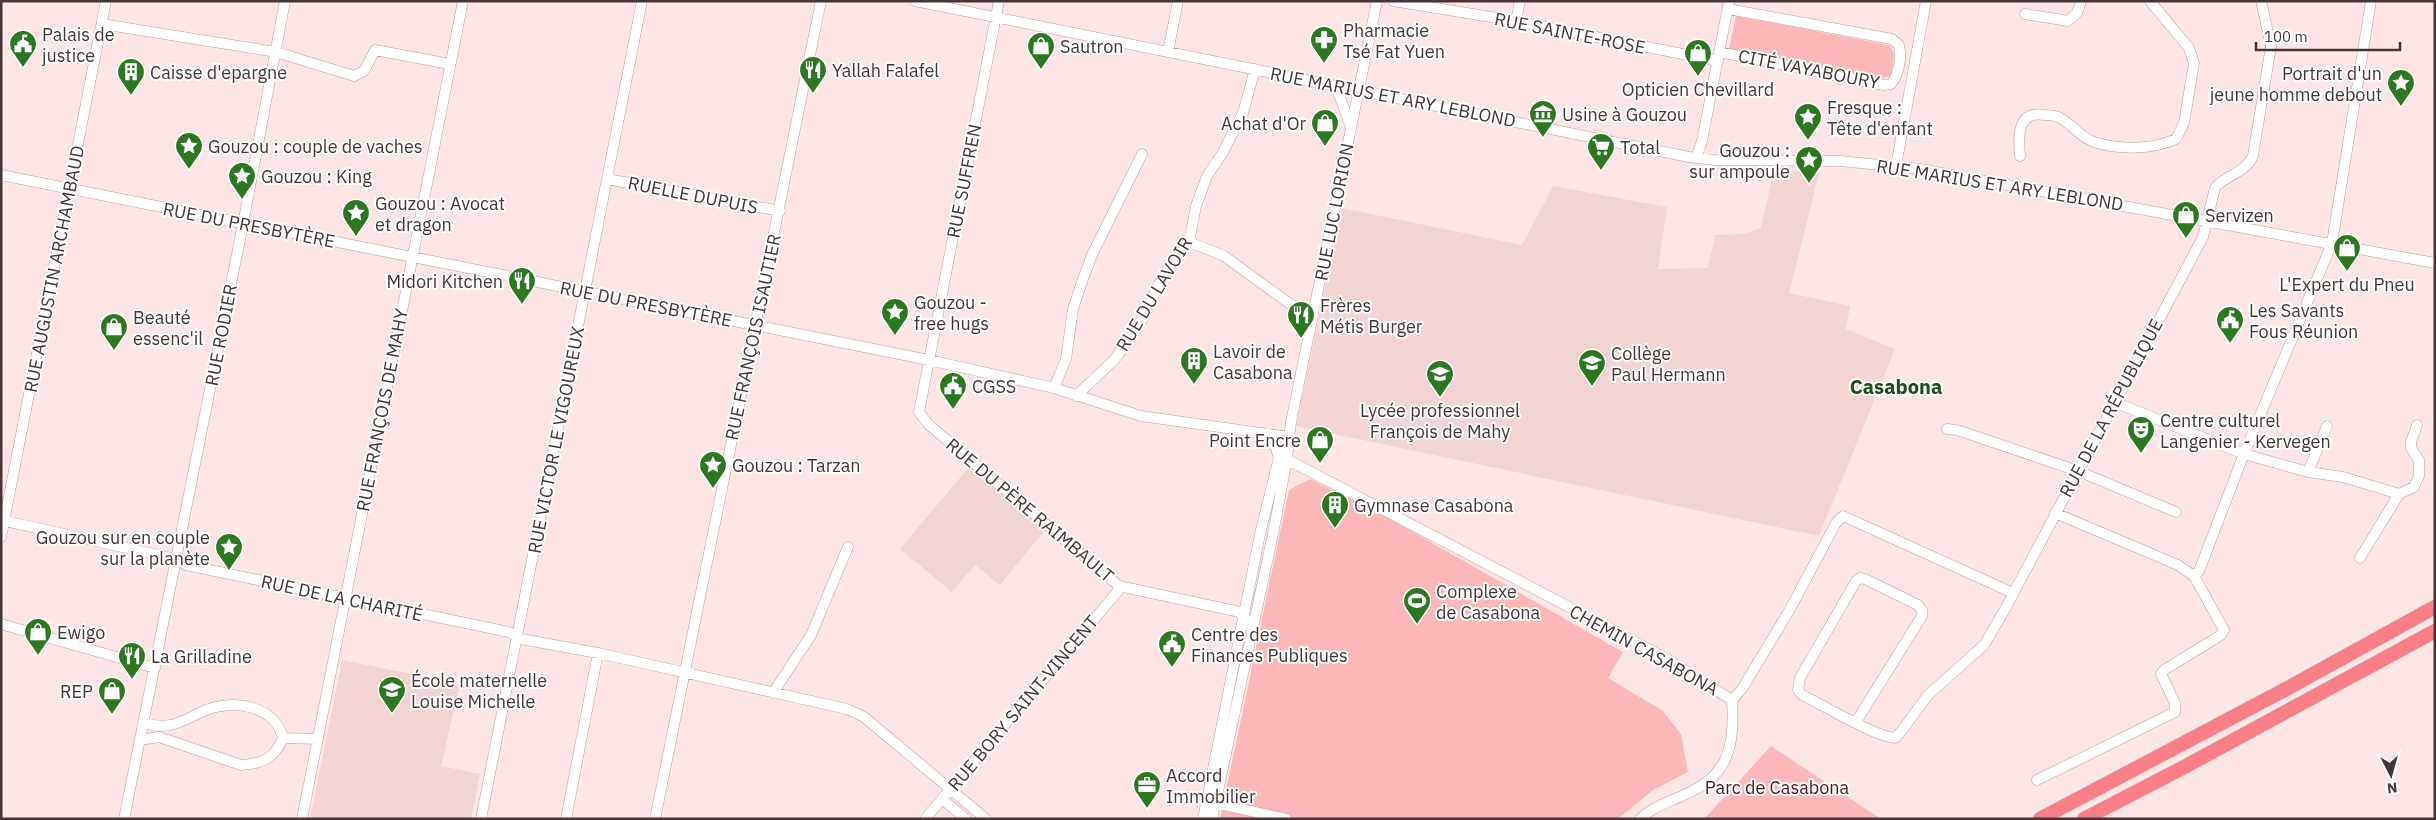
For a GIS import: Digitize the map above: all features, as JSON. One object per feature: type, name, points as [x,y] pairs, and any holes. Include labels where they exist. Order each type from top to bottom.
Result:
[{"type":"highway","points":[[2040,819],[2288,688],[2435,607]]},
{"type":"highway","points":[[2084,819],[2203,757],[2435,631]]},
{"type":"street","name":"RUE AUGUSTIN ARCHAMBAUD","points":[[1,537],[106,1]]},
{"type":"street","name":"RUE RODIER","points":[[155,668],[286,1]]},
{"type":"street","name":"RUE FRANÇOIS DE MAHY","points":[[302,819],[462,1]]},
{"type":"street","name":"RUE VICTOR LE VIGOUREUX","points":[[481,819],[642,1]]},
{"type":"street","name":"RUE FRANÇOIS ISAUTIER","points":[[655,819],[683,672],[780,211],[821,1]]},
{"type":"street","name":"RUE MARIUS ET ARY LEBLOND","points":[[915,1],[1696,158],[1840,160],[1896,166],[2012,184],[2435,263]]},
{"type":"street","name":"RUE SUFFREN","points":[[929,360],[998,1]]},
{"type":"street","points":[[1168,52],[1178,1]]},
{"type":"street","name":"RUE LUC LORION","points":[[1203,819],[1212,802],[1251,628],[1287,437],[1377,1]]},
{"type":"street","name":"RUE SAINTE-ROSE","points":[[1393,1],[1718,57]]},
{"type":"street","points":[[1516,21],[1520,1]]},
{"type":"street","points":[[1896,166],[1926,1]]},
{"type":"street","points":[[2025,14],[2068,21],[2077,13],[2081,1]]},
{"type":"street","points":[[2020,156],[2018,147],[2023,121],[2028,115],[2035,113],[2059,117],[2092,142],[2136,149],[2176,139],[2184,123],[2194,62],[2189,48],[2150,1]]},
{"type":"street","name":"RUE DE LA RÉPUBLIQUE","points":[[1856,722],[1886,737],[1895,738],[1928,695],[1984,645],[2203,237],[2215,188],[2219,183],[2244,170],[2253,156],[2271,46],[2261,1]]},
{"type":"street","points":[[2194,576],[2199,571],[2244,454],[2332,243],[2371,1]]},
{"type":"street","points":[[1696,158],[1702,141],[1729,5]]},
{"type":"street","name":"CITÉ VAYABOURY","points":[[1718,57],[1884,85],[1891,84],[1897,77],[1901,53],[1899,45],[1892,39],[1729,5]]},
{"type":"street","points":[[102,24],[276,52],[354,76],[364,71],[375,50],[450,64]]},
{"type":"street","name":"RUE DU LAVOIR","points":[[1076,396],[1114,360],[1129,340],[1143,318],[1162,277],[1189,242],[1196,206],[1207,176],[1222,154],[1243,113],[1255,69]]},
{"type":"street","points":[[1336,86],[1346,107],[1350,126]]},
{"type":"street","points":[[1054,388],[1066,359],[1073,309],[1092,255],[1142,154]]},
{"type":"street","name":"RUE DU PRESBYTÈRE","points":[[1,176],[929,360],[1054,388],[1141,416],[1263,432],[1287,437]]},
{"type":"street","name":"RUELLE DUPUIS","points":[[607,179],[780,211]]},
{"type":"street","points":[[1189,242],[1224,256],[1312,320]]},
{"type":"street","name":"RUE DU PÈRE RAIMBAULT","points":[[929,360],[919,412],[928,424],[1119,586],[1238,612],[1244,616]]},
{"type":"street","points":[[2114,402],[2244,454],[2308,472],[2343,476],[2399,494]]},
{"type":"street","points":[[2360,558],[2399,494],[2414,488],[2419,476],[2418,460],[2411,448],[2411,442],[2417,425]]},
{"type":"street","points":[[2308,472],[2327,426]]},
{"type":"street","points":[[1947,429],[1957,430],[2078,470],[2176,512]]},
{"type":"street","points":[[1263,432],[1283,458]]},
{"type":"street","name":"RUE LUC LORION","points":[[1212,819],[1212,802],[1260,534],[1283,458]]},
{"type":"street","name":"CHEMIN CASABONA","points":[[1283,458],[1427,530],[1667,659],[1732,700],[1742,689],[1788,611],[1836,523],[1843,516],[2013,593]]},
{"type":"street","points":[[2037,780],[2175,712],[2175,703],[2161,674],[2164,670],[2221,635],[2224,630],[2194,576],[2178,565],[2055,514]]},
{"type":"street","name":"RUE DE LA CHARITÉ","points":[[3,521],[176,559],[186,565],[345,600],[510,632],[517,636],[847,709],[864,717],[986,819]]},
{"type":"street","points":[[773,692],[811,635],[848,547]]},
{"type":"street","points":[[1860,578],[1918,605],[1922,610],[1922,616],[1916,629],[1856,722],[1802,695],[1797,684],[1856,581],[1860,578]]},
{"type":"street","name":"RUE BORY SAINT-VINCENT","points":[[924,819],[1118,591],[1119,586]]},
{"type":"street","points":[[1244,616],[1251,628]]},
{"type":"street","points":[[1,624],[155,668],[124,819]]},
{"type":"street","points":[[566,819],[598,654]]},
{"type":"street","points":[[1640,819],[1661,805],[1695,791],[1716,774],[1726,761],[1731,747],[1733,733],[1732,700]]},
{"type":"street","points":[[140,740],[160,737],[224,761],[240,765],[252,765],[272,757],[279,749],[283,738],[276,722],[268,714],[252,707],[224,706],[203,711],[170,725],[143,723]]},
{"type":"street","points":[[177,743],[175,734],[182,721]]},
{"type":"street","points":[[283,738],[318,739]]},
{"type":"street","points":[[942,799],[966,819]]},
{"type":"street","points":[[1212,802],[1286,819]]},
{"type":"shaded area","name":"Collège Paul Hermann","points":[[1774,170],[1819,173],[1789,293],[1850,306],[1846,329],[1895,349],[1819,536],[1296,426],[1342,208],[1522,245],[1553,186],[1667,207],[1658,269],[1708,268],[1715,235],[1743,234],[1761,228]]},
{"type":"shaded area","points":[[969,467],[1045,530],[1000,585],[975,565],[952,592],[900,549]]},
{"type":"shaded area","points":[[342,660],[460,684],[441,766],[480,774],[471,819],[310,819]]},
{"type":"green space","points":[[1736,16],[1889,45],[1894,56],[1891,75],[1882,79],[1729,49]]},
{"type":"green space","name":"Complexe de Casabona","points":[[1310,479],[1392,520],[1623,652],[1608,678],[1663,711],[1681,734],[1688,772],[1653,790],[1618,819],[1220,819],[1289,490]]},
{"type":"green space","name":"Parc de Casabona","points":[[1771,746],[1881,819],[1704,819]]},
{"type":"place","name":"Pharmacie Tsé Fat Yuen","points":[[1324,64]]},
{"type":"place","name":"Palais de justice","points":[[23,68]]},
{"type":"place","name":"Sautron","points":[[1041,70]]},
{"type":"place","name":"Opticien Chevillard","points":[[1698,77]]},
{"type":"place","name":"Yallah Falafel","points":[[813,94]]},
{"type":"place","name":"Caisse d'epargne","points":[[131,96]]},
{"type":"place","name":"Portrait d'un jeune homme debout","points":[[2401,107]]},
{"type":"place","name":"Usine à Gouzou","points":[[1543,138]]},
{"type":"place","name":"Fresque : Tête d'enfant","points":[[1808,141]]},
{"type":"place","name":"Achat d'Or","points":[[1325,147]]},
{"type":"place","name":"Gouzou : couple de vaches","points":[[189,170]]},
{"type":"place","name":"Total","points":[[1601,171]]},
{"type":"place","name":"Gouzou : sur ampoule","points":[[1809,184]]},
{"type":"place","name":"Gouzou : King","points":[[242,200]]},
{"type":"place","name":"Gouzou : Avocat et dragon","points":[[356,237]]},
{"type":"place","name":"Servizen","points":[[2186,239]]},
{"type":"place","name":"L'Expert du Pneu","points":[[2347,272]]},
{"type":"place","name":"Midori Kitchen","points":[[522,305]]},
{"type":"place","name":"Gouzou - free hugs","points":[[895,336]]},
{"type":"place","name":"Frères Métis Burger","points":[[1301,339]]},
{"type":"place","name":"Les Savants Fous Réunion","points":[[2230,344]]},
{"type":"place","name":"Beauté essenc'il","points":[[114,351]]},
{"type":"place","name":"Lavoir de Casabona","points":[[1194,385]]},
{"type":"place","name":"Collège Paul Hermann","points":[[1592,387]]},
{"type":"place","name":"Lycée professionnel François de Mahy","points":[[1440,398]]},
{"type":"place","name":"CGSS","points":[[953,410]]},
{"type":"place","name":"Centre culturel Langenier - Kervegen","points":[[2141,454]]},
{"type":"place","name":"Point Encre","points":[[1320,464]]},
{"type":"place","name":"Gouzou : Tarzan","points":[[713,489]]},
{"type":"place","name":"Gymnase Casabona","points":[[1335,529]]},
{"type":"place","name":"Gouzou sur en couple sur la planète","points":[[229,571]]},
{"type":"place","name":"Complexe de Casabona","points":[[1417,625]]},
{"type":"place","name":"Ewigo","points":[[38,656]]},
{"type":"place","name":"Centre des Finances Publiques","points":[[1172,668]]},
{"type":"place","name":"La Grilladine","points":[[132,680]]},
{"type":"place","name":"École maternelle Louise Michelle","points":[[392,714]]},
{"type":"place","name":"REP","points":[[112,715]]},
{"type":"place","name":"Accord Immobilier","points":[[1147,809]]},
{"type":"district","name":"Casabona","points":[[1896,386]]}]
